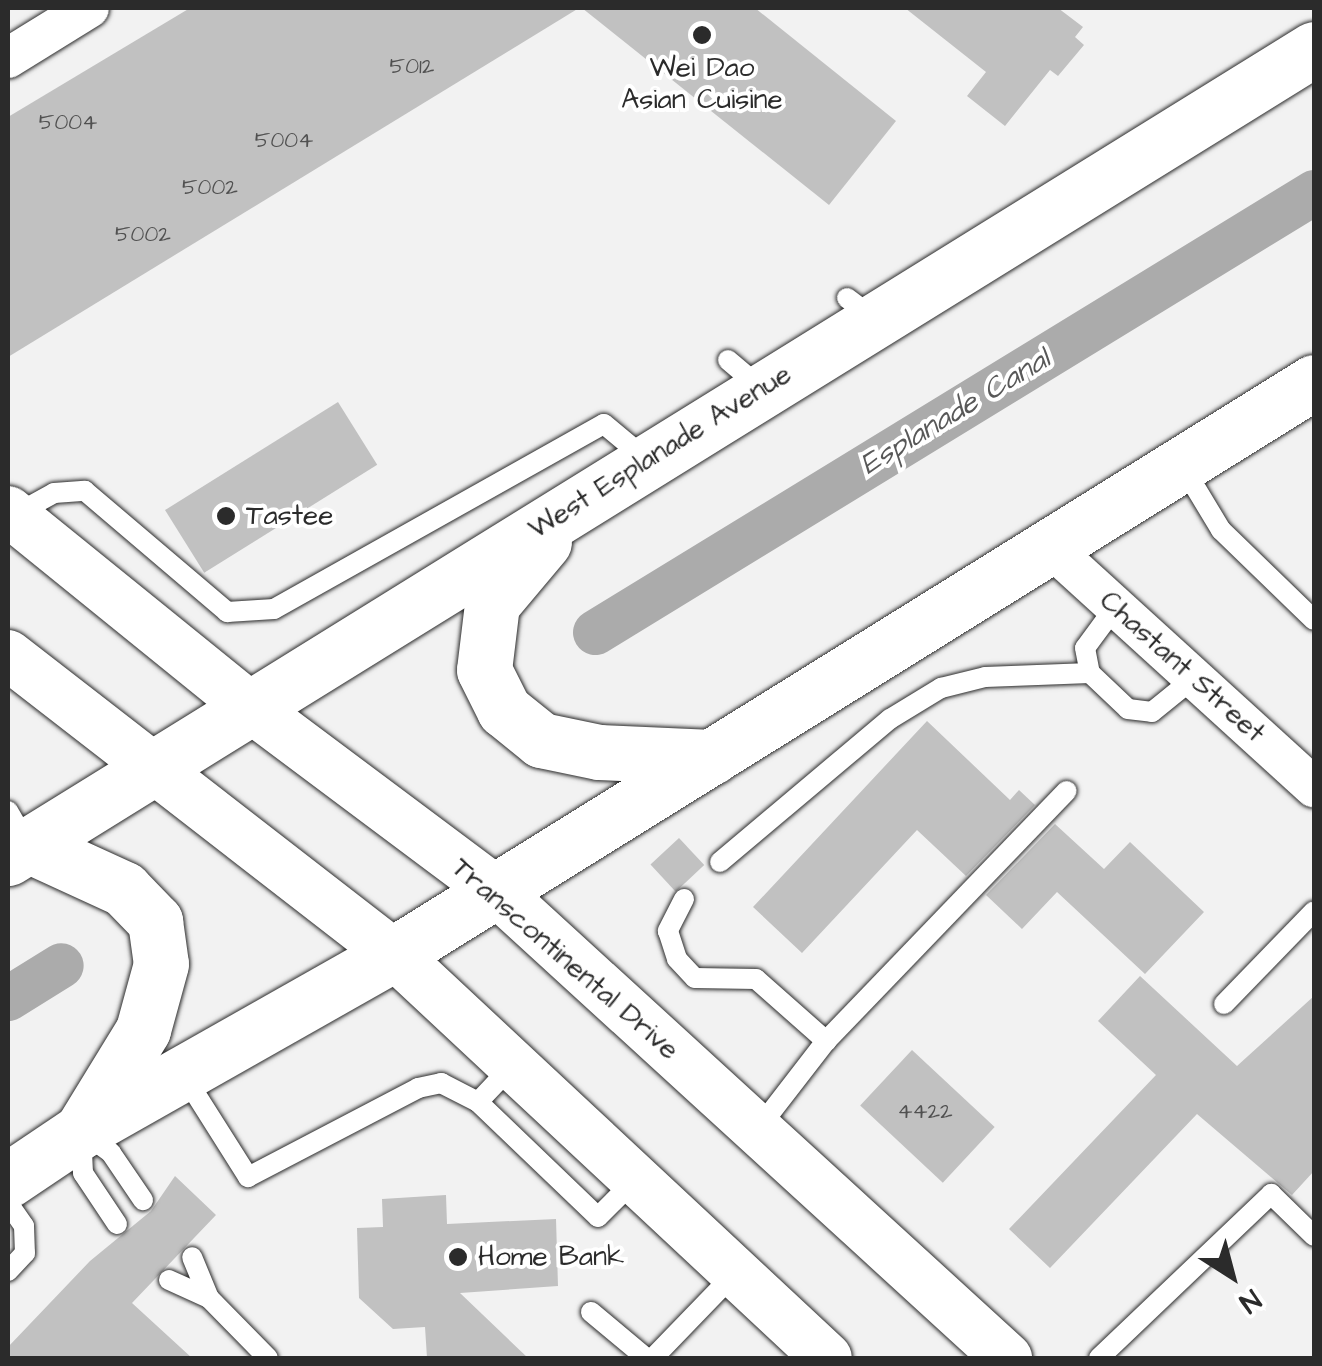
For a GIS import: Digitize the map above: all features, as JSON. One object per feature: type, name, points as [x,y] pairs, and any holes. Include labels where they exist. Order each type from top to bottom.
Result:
[{"type":"main road","name":"West Esplanade Avenue","points":[[14,838],[148,770],[647,460],[745,375],[1314,49]]},
{"type":"main road","points":[[8,1180],[81,1131],[394,954],[1314,382]]},
{"type":"main road","points":[[575,505],[492,604],[484,670],[504,710],[541,740],[599,752],[712,757]]},
{"type":"main road","points":[[14,838],[124,890],[155,921],[161,964],[143,1030],[81,1131]]},
{"type":"street","points":[[8,58],[89,8]]},
{"type":"street","name":"Transcontinental Drive","points":[[9,514],[250,707],[496,890],[1007,1358]]},
{"type":"street","name":"Chastant Street","points":[[1050,547],[1314,787]]},
{"type":"street","points":[[8,655],[148,770],[394,954],[827,1358]]},
{"type":"lane","points":[[9,514],[54,493],[85,491],[227,612],[274,609],[604,424],[647,460]]},
{"type":"lane","points":[[1182,465],[1221,530],[1314,620]]},
{"type":"lane","points":[[1116,606],[1085,648],[1090,673],[1128,708],[1152,712],[1194,678]]},
{"type":"lane","points":[[720,862],[890,719],[941,688],[985,677],[1090,673]]},
{"type":"lane","points":[[757,1130],[826,1041],[1067,791]]},
{"type":"lane","points":[[684,899],[668,931],[677,959],[695,978],[756,979],[826,1041]]},
{"type":"lane","points":[[1224,1004],[1314,911]]},
{"type":"lane","points":[[478,1102],[513,1065]]},
{"type":"lane","points":[[182,1073],[248,1177],[418,1088],[441,1083],[478,1102],[598,1217],[636,1180]]},
{"type":"lane","points":[[81,1131],[110,1153],[144,1200]]},
{"type":"lane","points":[[81,1131],[83,1173],[116,1224]]},
{"type":"lane","points":[[1099,1358],[1271,1194],[1314,1236]]},
{"type":"lane","points":[[8,1203],[24,1226],[25,1253],[8,1270]]},
{"type":"lane","points":[[192,1257],[209,1298]]},
{"type":"lane","points":[[591,1312],[649,1358],[735,1273]]},
{"type":"lane","points":[[169,1280],[209,1298],[268,1358]]},
{"type":"building","points":[[190,8],[579,8],[8,357],[8,117]]},
{"type":"building","points":[[582,8],[755,8],[896,121],[829,205]]},
{"type":"building","points":[[905,8],[1058,8],[1083,27],[1075,37],[1084,45],[1058,76],[1050,70],[1005,126],[967,96],[986,72]]},
{"type":"building","points":[[338,402],[377,465],[204,573],[165,510]]},
{"type":"building","points":[[927,721],[1010,800],[1019,790],[1035,805],[966,876],[917,830],[802,953],[753,907]]},
{"type":"building","points":[[1055,824],[1104,869],[1130,842],[1204,912],[1145,974],[1057,892],[1022,929],[986,895]]},
{"type":"building","points":[[679,838],[704,865],[676,892],[650,865]]},
{"type":"building","points":[[1140,976],[1237,1066],[1314,996],[1314,1171],[1292,1195],[1197,1114],[1050,1268],[1009,1229],[1156,1075],[1098,1021]]},
{"type":"building","points":[[912,1050],[995,1127],[943,1183],[860,1106]]},
{"type":"building","points":[[175,1176],[216,1215],[132,1303],[192,1358],[8,1358],[8,1347],[90,1261],[151,1211]]},
{"type":"building","name":"Home Bank","points":[[446,1195],[447,1224],[556,1219],[558,1286],[460,1293],[528,1358],[427,1358],[425,1327],[393,1329],[359,1298],[357,1228],[383,1227],[382,1199]]},
{"type":"waterway","name":"Esplanade Canal","points":[[595,632],[1314,192]]},
{"type":"waterway","name":"Esplanade Canal","points":[[8,998],[61,965]]},
{"type":"place","name":"Wei Dao Asian Cuisine","points":[[702,35]]},
{"type":"place","name":"Tastee","points":[[226,516]]},
{"type":"place","name":"Home Bank","points":[[458,1257]]}]
